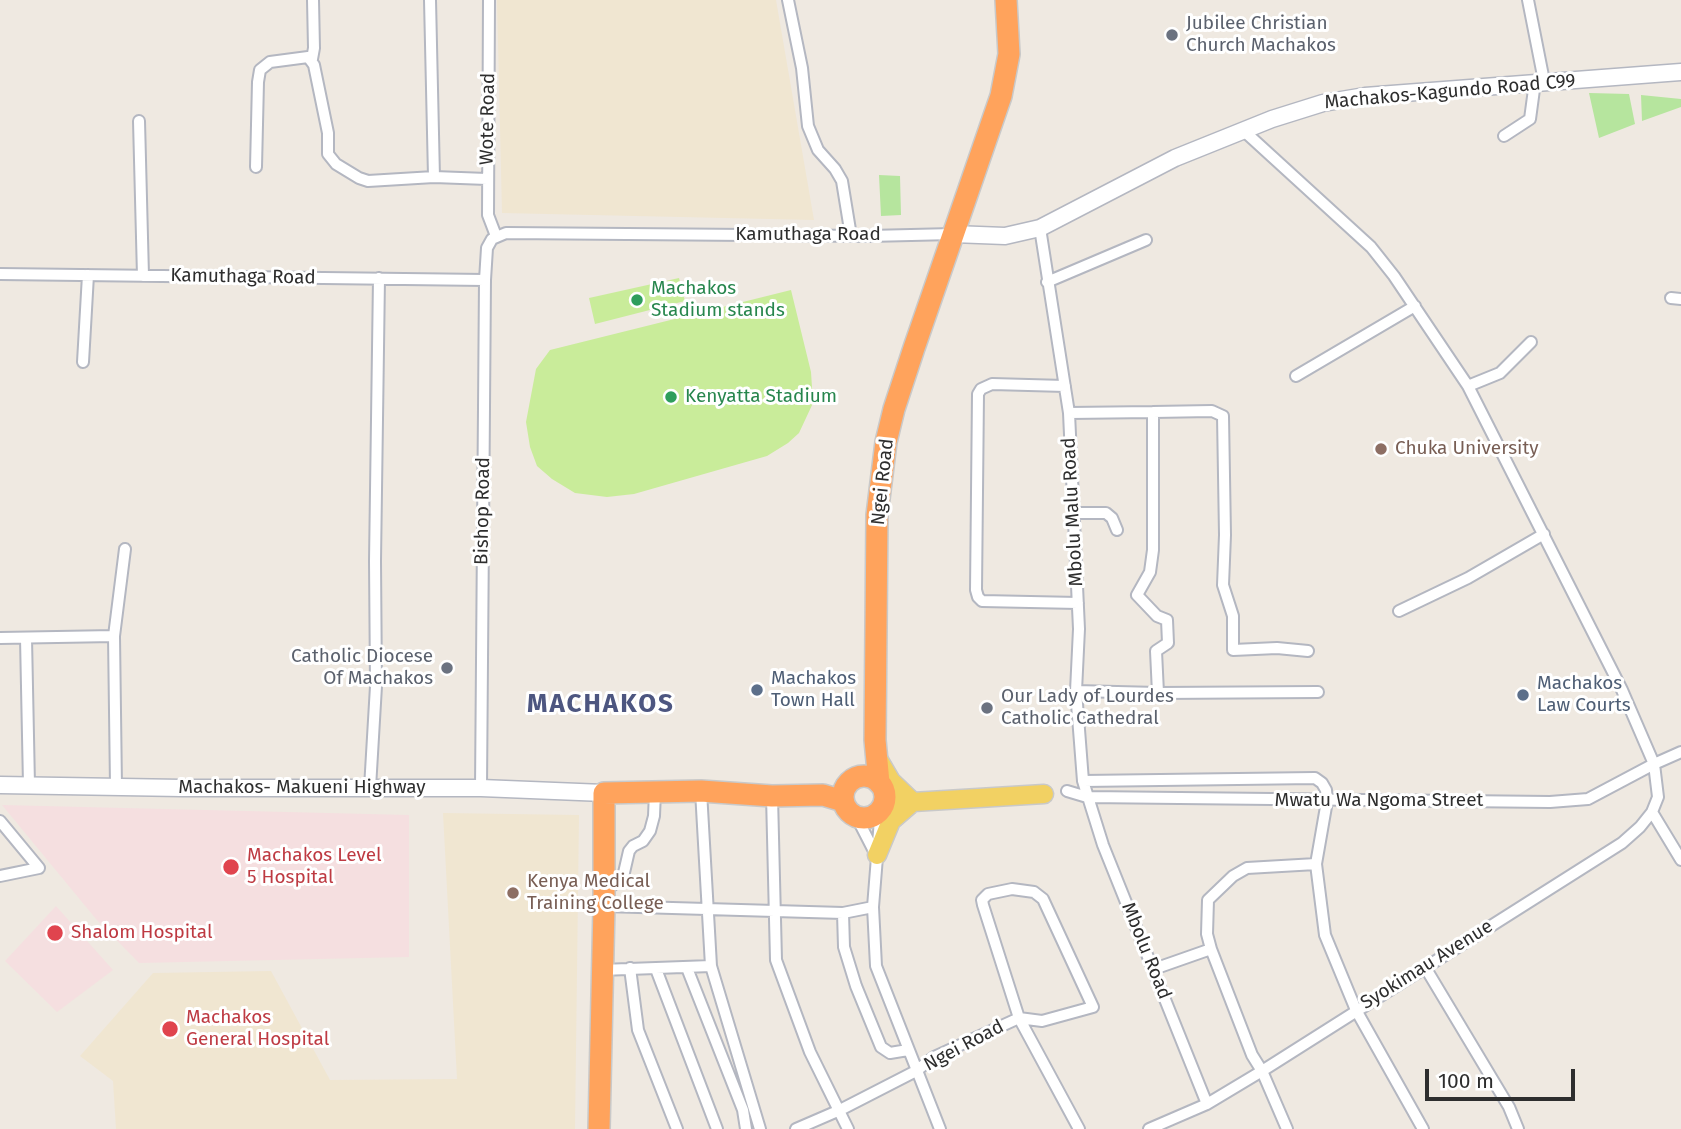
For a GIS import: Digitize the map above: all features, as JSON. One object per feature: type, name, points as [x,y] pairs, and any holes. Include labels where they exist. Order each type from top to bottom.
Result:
[{"type":"highway","name":"Ngei Road","points":[[881,797],[875,747],[877,515],[886,442],[894,408],[994,122],[1008,69],[1009,29],[1006,0]]},
{"type":"highway","points":[[844,796],[875,747]]},
{"type":"highway","points":[[599,1129],[604,793],[701,791],[772,796],[844,796],[870,817],[881,797],[869,776],[862,776],[844,796]]},
{"type":"main road","name":"Machakos-Kagundo Road C99","points":[[954,234],[1004,236],[1040,228],[1153,168],[1309,106],[1337,100],[1681,72]]},
{"type":"main road","points":[[875,747],[891,781],[913,802]]},
{"type":"main road","name":"Machakos- Makueni Highway","points":[[0,785],[481,788],[604,793]]},
{"type":"main road","points":[[881,797],[913,802],[1044,794]]},
{"type":"main road","points":[[877,855],[891,821],[913,802]]},
{"type":"street","points":[[313,0],[312,60],[328,132],[328,155],[332,162],[368,181],[434,177],[487,179]]},
{"type":"street","points":[[430,0],[434,177]]},
{"type":"street","name":"Wote Road","points":[[489,0],[488,215],[496,236]]},
{"type":"street","points":[[788,0],[802,68],[808,126],[818,150],[842,181],[851,236]]},
{"type":"street","points":[[1504,136],[1530,119],[1539,82],[1528,0]]},
{"type":"street","points":[[256,167],[260,70],[270,62],[308,57],[312,60]]},
{"type":"street","points":[[139,121],[143,276]]},
{"type":"street","points":[[1244,131],[1371,247],[1394,275],[1468,386],[1622,690],[1654,764],[1658,797],[1652,812],[1681,860]]},
{"type":"street","name":"Mbolu Malu Road","points":[[1040,228],[1069,413],[1079,629],[1076,691],[1083,781],[1087,797]]},
{"type":"street","name":"Kamuthaga Road","points":[[496,236],[506,233],[851,236],[954,234]]},
{"type":"street","name":"Bishop Road","points":[[481,788],[485,280],[487,248],[496,236]]},
{"type":"street","points":[[1047,282],[1146,240]]},
{"type":"street","name":"Kamuthaga Road","points":[[0,274],[485,280]]},
{"type":"street","points":[[83,362],[88,275]]},
{"type":"street","points":[[370,789],[376,686],[374,561],[379,278]]},
{"type":"street","points":[[1296,376],[1415,306]]},
{"type":"street","points":[[1468,386],[1500,373],[1531,342]]},
{"type":"street","points":[[1065,386],[992,384],[981,389],[978,394],[976,590],[982,601],[1078,603]]},
{"type":"street","points":[[1069,413],[1212,411],[1223,416],[1223,585],[1233,616],[1233,650],[1278,648],[1308,651]]},
{"type":"street","points":[[1153,412],[1153,550],[1150,572],[1137,595],[1157,616],[1167,620],[1168,643],[1156,651],[1158,693]]},
{"type":"street","points":[[1075,513],[1106,513],[1112,518],[1117,530]]},
{"type":"street","points":[[1399,611],[1468,578],[1544,534]]},
{"type":"street","points":[[116,787],[114,636],[125,549]]},
{"type":"street","points":[[0,638],[114,636]]},
{"type":"street","points":[[26,638],[29,785]]},
{"type":"street","points":[[1076,691],[1318,692]]},
{"type":"street","name":"Mwatu Wa Ngoma Street","points":[[1066,791],[1087,797],[1550,802],[1588,799],[1681,752]]},
{"type":"street","name":"Mwatu Wa Ngoma Street","points":[[1083,781],[1315,778],[1326,790],[1327,801]]},
{"type":"street","points":[[1044,794],[1066,791],[1083,781]]},
{"type":"street","points":[[701,791],[710,966],[760,1129]]},
{"type":"street","points":[[604,899],[623,877],[629,851],[643,841],[650,831],[655,792]]},
{"type":"street","points":[[772,796],[776,960],[810,1052],[848,1129]]},
{"type":"street","points":[[844,796],[877,855]]},
{"type":"street","name":"Ngei Road","points":[[881,797],[873,907],[876,966],[940,1129]]},
{"type":"street","name":"Mbolu Road","points":[[1087,797],[1103,845],[1207,1104]]},
{"type":"street","points":[[1327,801],[1316,864],[1325,935],[1356,1010],[1423,1129]]},
{"type":"street","name":"Syokimau Avenue","points":[[1149,1129],[1207,1104],[1262,1071],[1622,843],[1652,812]]},
{"type":"street","points":[[0,821],[39,868],[0,876]]},
{"type":"street","points":[[1287,1129],[1262,1071],[1252,1055],[1211,950],[1207,934],[1208,900],[1233,876],[1258,866],[1316,864]]},
{"type":"street","name":"Ngei Road","points":[[916,1071],[934,1057],[1019,1018],[1042,1021],[1093,1007],[1043,899],[1034,892],[1012,889],[988,894],[982,900],[1019,1018]]},
{"type":"street","points":[[604,899],[774,912],[843,912],[873,907]]},
{"type":"street","points":[[843,912],[844,947],[881,1047],[890,1053],[908,1050]]},
{"type":"street","points":[[1154,969],[1211,950]]},
{"type":"street","points":[[601,970],[710,966]]},
{"type":"street","points":[[1425,967],[1508,1107],[1518,1129]]},
{"type":"street","points":[[630,968],[638,1030],[677,1129]]},
{"type":"street","points":[[687,968],[743,1110],[746,1129]]},
{"type":"street","points":[[656,969],[716,1129]]},
{"type":"street","points":[[1019,1018],[1079,1129]]},
{"type":"street","points":[[796,1129],[916,1071]]},
{"type":"shaded area","points":[[497,0],[776,0],[814,220],[502,213]]},
{"type":"shaded area","name":"Machakos Level 5 Hospital","points":[[2,805],[409,815],[409,957],[139,963],[96,919]]},
{"type":"shaded area","name":"Kenya Medical Training College","points":[[443,813],[579,815],[575,1129],[116,1129],[113,1081],[80,1056],[153,973],[271,971],[330,1080],[457,1079]]},
{"type":"shaded area","name":"Shalom Hospital","points":[[56,906],[113,970],[57,1012],[5,961]]},
{"type":"green space","points":[[1589,93],[1629,94],[1635,124],[1599,138]]},
{"type":"green space","points":[[1641,95],[1681,99],[1681,107],[1642,121]]},
{"type":"green space","points":[[879,175],[900,176],[901,215],[881,216]]},
{"type":"green space","name":"Machakos Stadium stands","points":[[679,278],[685,301],[595,324],[589,298]]},
{"type":"green space","name":"Kenyatta Stadium","points":[[791,290],[811,372],[813,403],[799,433],[788,443],[767,456],[634,494],[607,497],[575,493],[537,466],[530,447],[526,422],[536,369],[550,350]]},
{"type":"place","name":"Jubilee Christian Church Machakos","points":[[1172,35]]},
{"type":"place","name":"Machakos Stadium stands","points":[[637,300]]},
{"type":"place","name":"Kenyatta Stadium","points":[[671,397]]},
{"type":"place","name":"Chuka University","points":[[1381,449]]},
{"type":"place","name":"Catholic Diocese Of Machakos","points":[[447,668]]},
{"type":"place","name":"Machakos Town Hall","points":[[757,690]]},
{"type":"place","name":"Machakos Law Courts","points":[[1523,695]]},
{"type":"place","name":"Our Lady of Lourdes Catholic Cathedral","points":[[987,708]]},
{"type":"place","name":"Machakos Level 5 Hospital","points":[[231,867]]},
{"type":"place","name":"Kenya Medical Training College","points":[[513,893]]},
{"type":"place","name":"Shalom Hospital","points":[[55,933]]},
{"type":"place","name":"Machakos General Hospital","points":[[170,1029]]},
{"type":"district","name":"MACHAKOS","points":[[601,705]]}]
